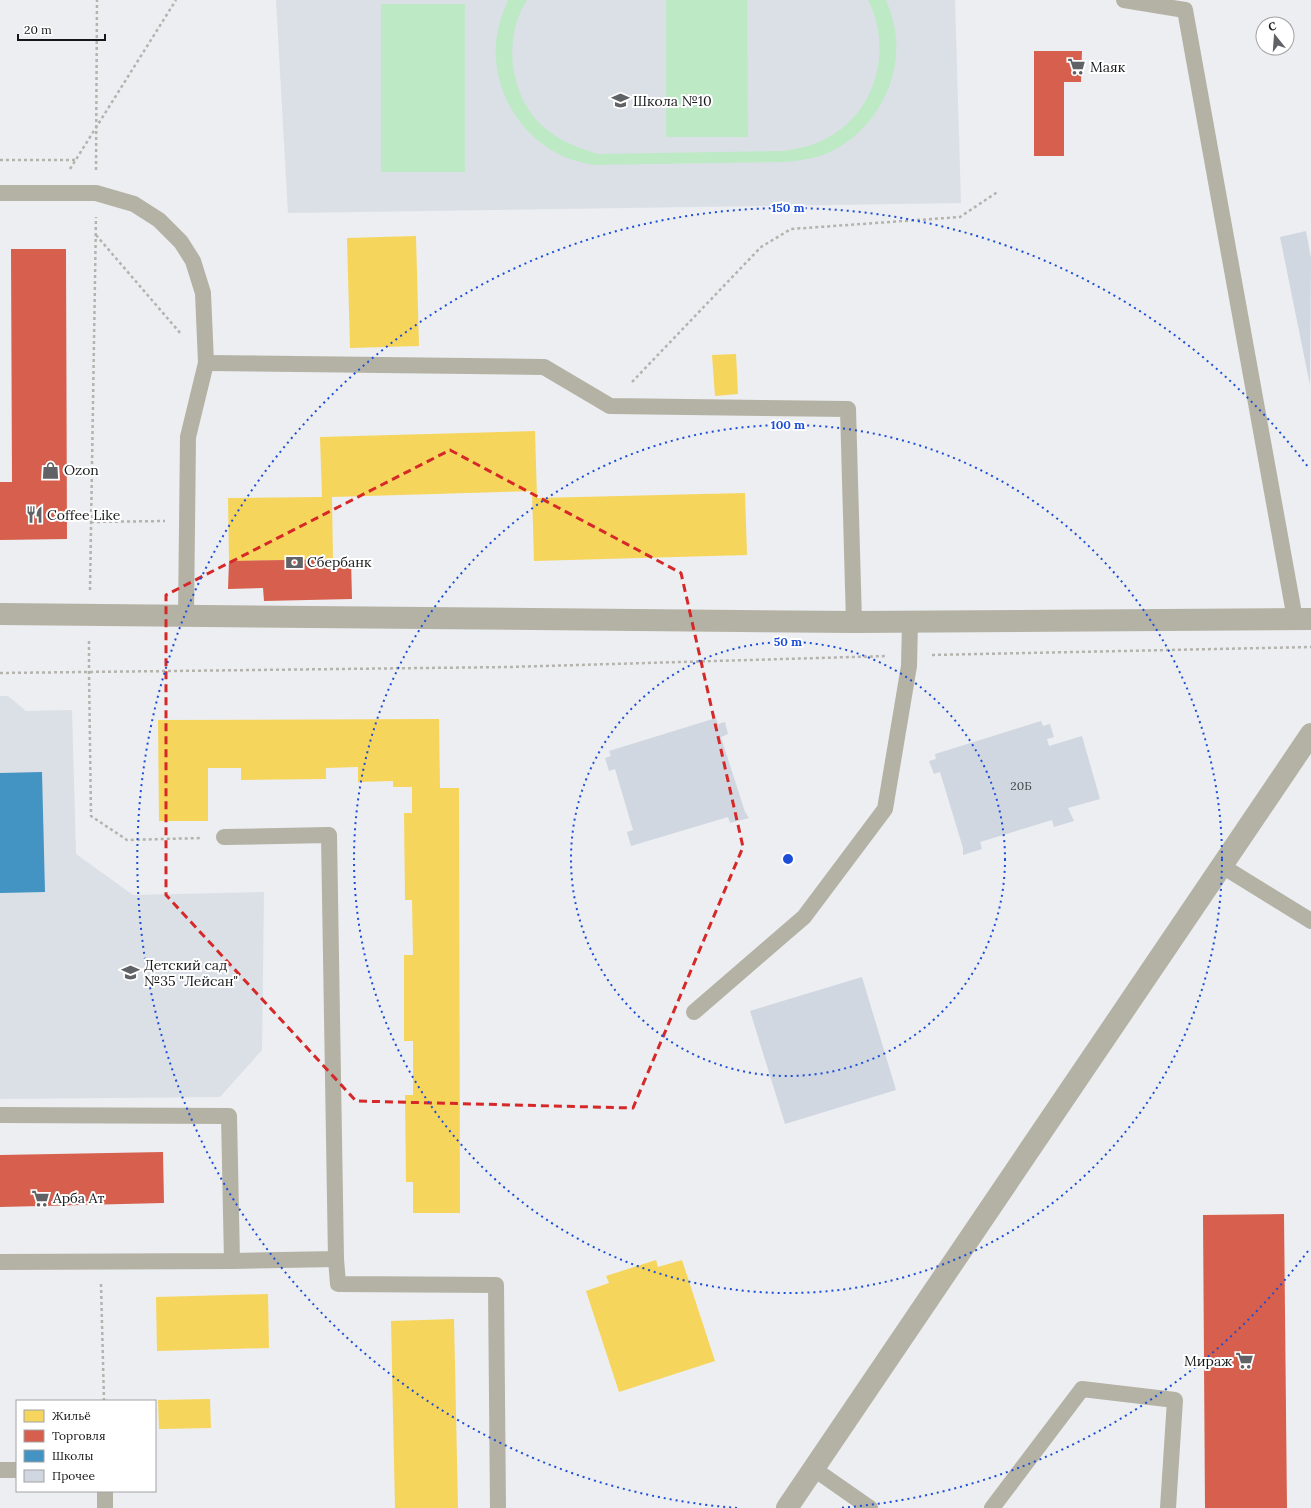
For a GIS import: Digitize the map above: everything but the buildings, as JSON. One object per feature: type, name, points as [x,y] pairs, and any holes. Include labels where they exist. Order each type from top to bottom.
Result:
[{"type":"street","points":[[0,614],[854,622],[1303,619]]},
{"type":"street","points":[[787,1508],[1311,734]]},
{"type":"lane","points":[[1124,0],[1185,5],[1303,619]]},
{"type":"lane","points":[[0,193],[96,193],[134,204],[159,220],[181,242],[193,261],[203,293],[206,364],[188,437],[186,616]]},
{"type":"lane","points":[[206,364],[544,367],[610,406],[848,409],[854,622]]},
{"type":"lane","points":[[694,1012],[804,917],[885,809],[909,666],[910,622]]},
{"type":"lane","points":[[224,837],[329,835],[336,1259],[338,1284],[496,1285],[498,1508]]},
{"type":"lane","points":[[1222,866],[1311,921]]},
{"type":"lane","points":[[0,1115],[230,1116],[232,1261]]},
{"type":"lane","points":[[0,1262],[336,1259]]},
{"type":"lane","points":[[992,1508],[1082,1389],[1175,1400],[1168,1508]]},
{"type":"lane","points":[[814,1469],[870,1508]]},
{"type":"lane","points":[[0,1470],[16,1470]]},
{"type":"lane","points":[[105,1492],[105,1508]]},
{"type":"path","points":[[97,0],[96,235],[89,672],[92,816],[127,840],[224,837]]},
{"type":"path","points":[[54,193],[176,0]]},
{"type":"path","points":[[0,160],[76,160]]},
{"type":"path","points":[[610,406],[761,247],[791,229],[960,217],[999,191]]},
{"type":"path","points":[[96,235],[206,364]]},
{"type":"path","points":[[91,522],[187,521]]},
{"type":"path","points":[[0,673],[509,667],[910,655],[1311,648]]},
{"type":"path","points":[[101,1261],[104,1400]]},
{"type":"highlighted area","points":[[450,450],[681,573],[743,847],[633,1108],[356,1101],[166,895],[166,595]]},
{"type":"shaded area","name":"Школа №10","points":[[276,0],[955,0],[961,203],[288,213]]},
{"type":"shaded area","name":"Детский сад №35 \"Лейсан\"","points":[[0,696],[8,696],[26,711],[72,710],[76,854],[133,895],[264,892],[262,1050],[220,1097],[0,1099]]},
{"type":"green space","points":[[508,0],[527,0],[519,16],[514,33],[512,52],[518,88],[526,105],[536,120],[550,132],[573,145],[599,154],[783,151],[798,149],[821,141],[840,130],[855,116],[866,99],[874,81],[879,61],[879,40],[876,20],[868,0],[886,0],[894,23],[896,55],[888,89],[881,104],[871,119],[847,142],[832,151],[821,155],[787,162],[593,165],[563,156],[540,142],[518,119],[510,106],[498,76],[496,60],[497,32]]},
{"type":"green space","points":[[666,0],[747,0],[748,137],[666,137]]},
{"type":"green space","points":[[381,4],[465,4],[465,172],[381,172]]},
{"type":"place","name":"Маяк","points":[[1077,67]]},
{"type":"place","name":"Школа №10","points":[[620,101]]},
{"type":"place","name":"Ozon","points":[[51,470]]},
{"type":"place","name":"Coffee Like","points":[[34,515]]},
{"type":"place","name":"Сбербанк","points":[[294,562]]},
{"type":"place","name":"Детский сад №35 \"Лейсан\"","points":[[131,973]]},
{"type":"place","name":"Арба Ат","points":[[40,1198]]},
{"type":"place","name":"Мираж","points":[[1245,1361]]}]
